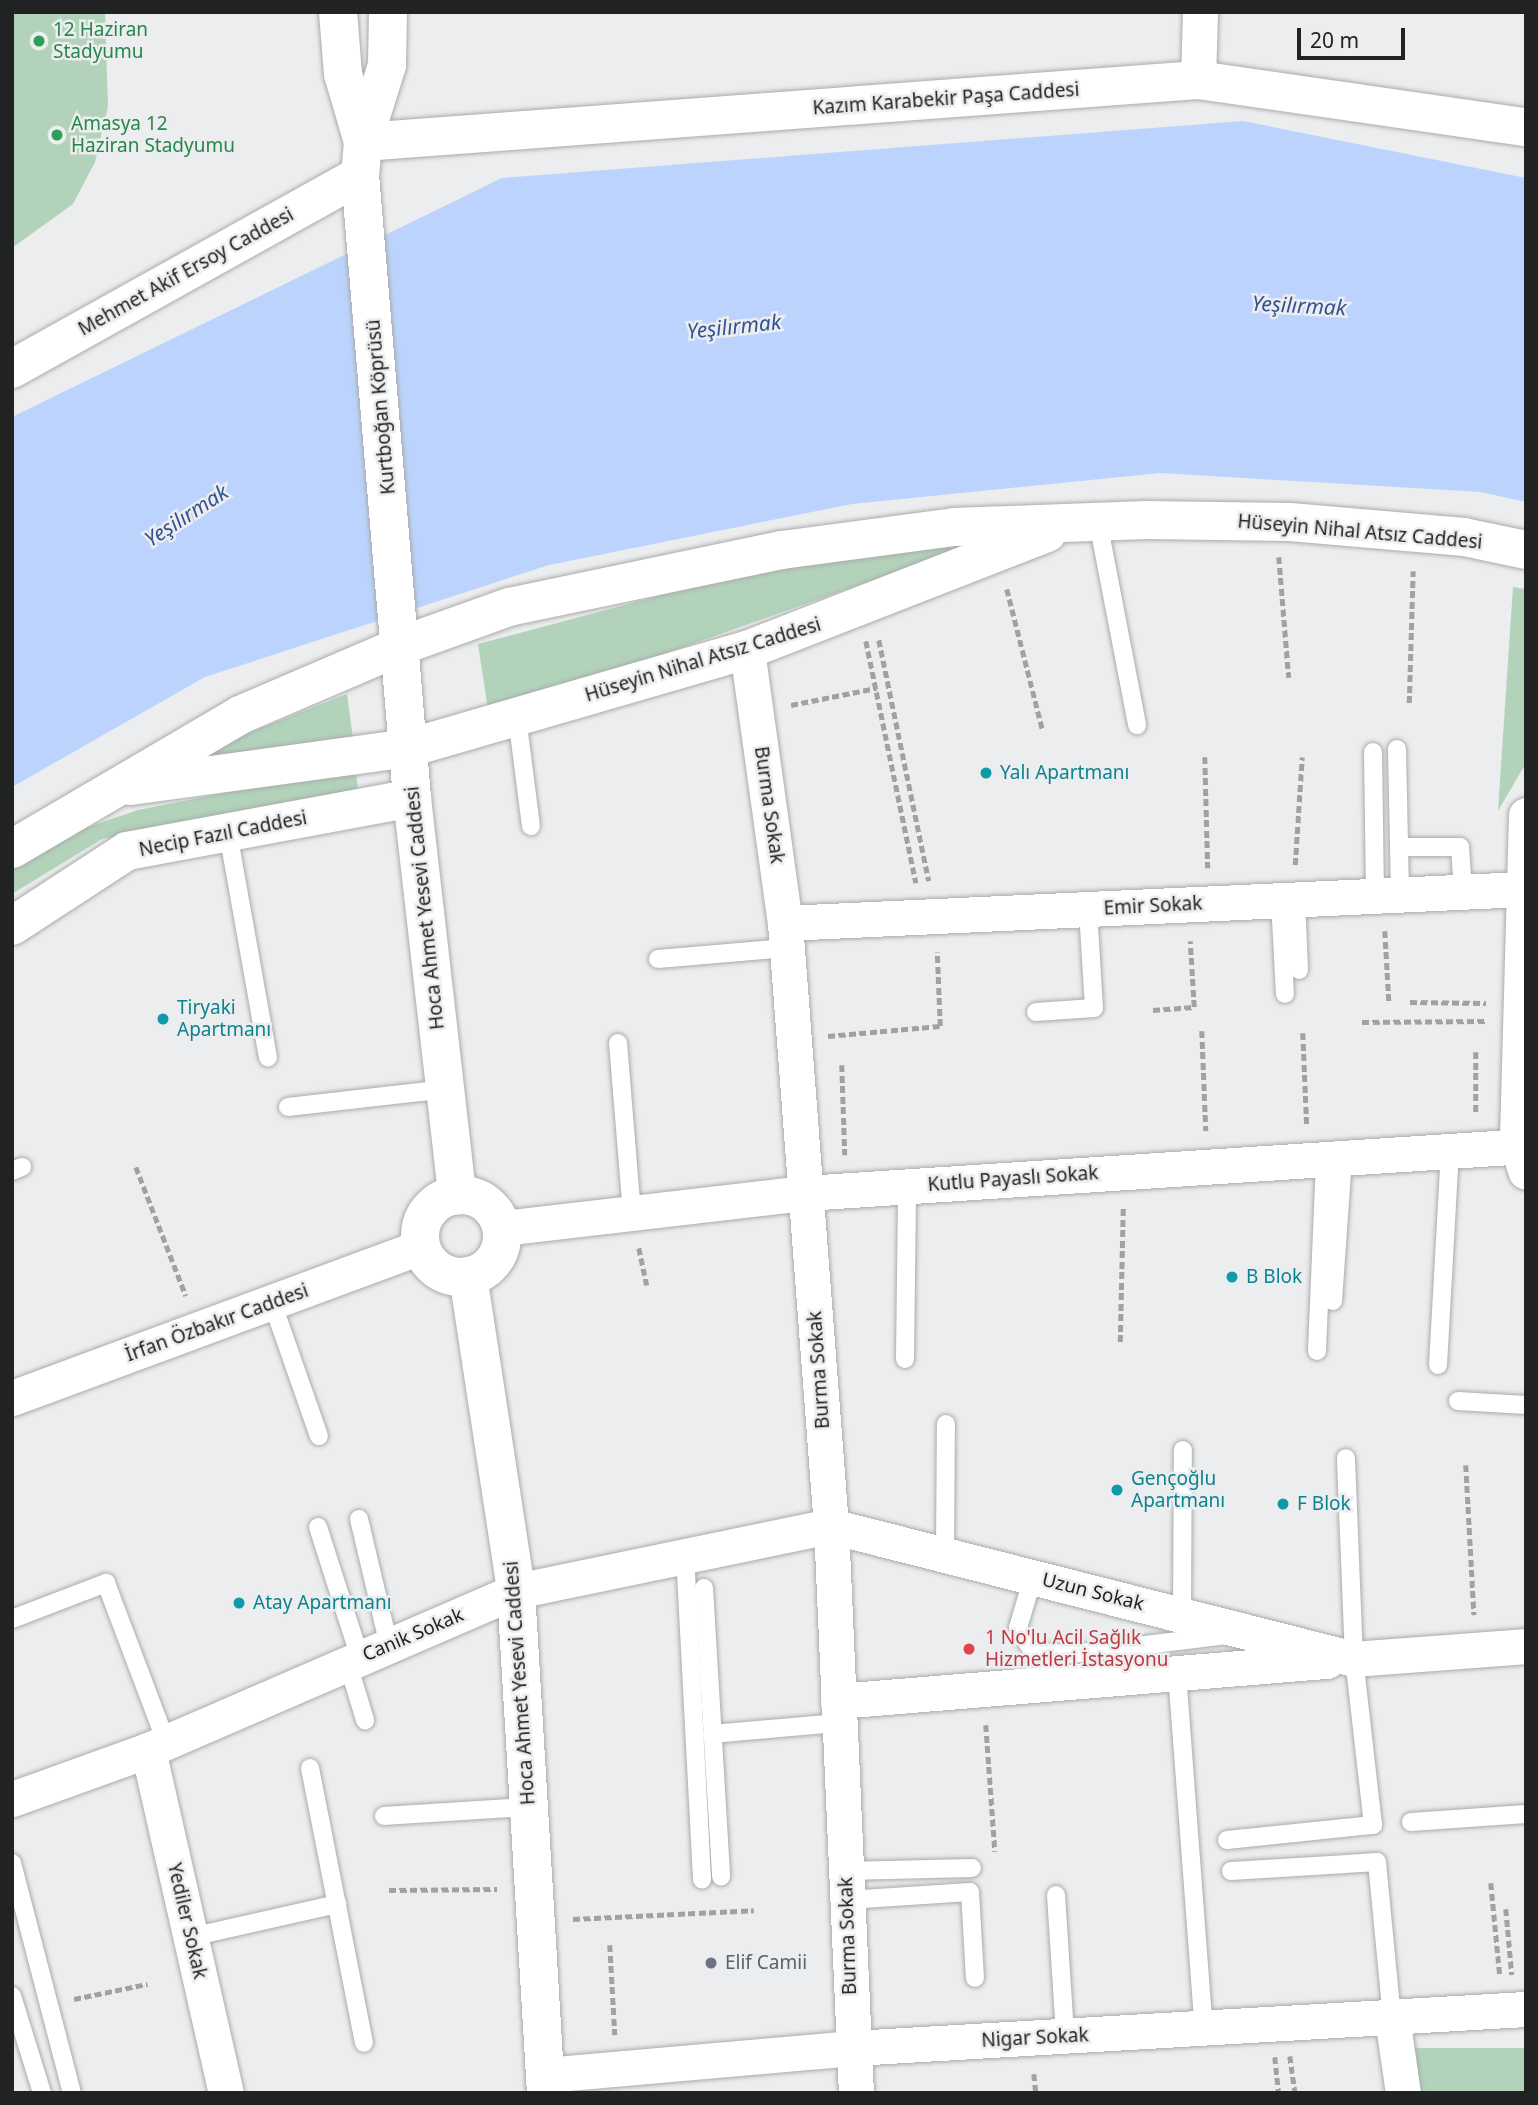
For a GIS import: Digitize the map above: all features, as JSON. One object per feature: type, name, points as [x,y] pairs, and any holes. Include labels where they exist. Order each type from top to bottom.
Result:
[{"type":"street","points":[[338,12],[342,74],[362,170]]},
{"type":"street","points":[[362,170],[387,65],[388,12]]},
{"type":"street","points":[[1198,80],[1200,12]]},
{"type":"street","name":"Kazım Karabekir Paşa Caddesi","points":[[362,170],[1198,80],[1526,127]]},
{"type":"street","name":"Mehmet Akif Ersoy Caddesi","points":[[12,369],[362,170]]},
{"type":"street","name":"Kurtboğan Köprüsü","points":[[362,170],[402,632]]},
{"type":"street","name":"Hüseyin Nihal Atsız Caddesi","points":[[402,632],[782,550],[954,527],[1276,521],[1414,533],[1526,550]]},
{"type":"street","name":"Hüseyin Nihal Atsız Caddesi","points":[[409,748],[747,650],[866,607],[998,552],[1083,523]]},
{"type":"street","points":[[12,849],[109,789],[240,715],[402,632]]},
{"type":"street","name":"Hoca Ahmet Yesevi Caddesi","points":[[402,632],[412,798],[457,1195]]},
{"type":"street","name":"Burma Sokak","points":[[747,650],[786,936],[831,1526],[856,2093]]},
{"type":"street","points":[[109,789],[409,748]]},
{"type":"street","name":"Necip Fazıl Caddesi","points":[[12,926],[127,851],[412,798]]},
{"type":"street","points":[[1523,1154],[1522,889],[1526,815]]},
{"type":"street","name":"Emir Sokak","points":[[786,936],[929,917],[1522,889]]},
{"type":"street","name":"Kutlu Payaslı Sokak","points":[[502,1228],[805,1192],[1463,1149],[1523,1154]]},
{"type":"street","points":[[457,1195],[481,1199],[502,1228],[491,1264],[468,1276],[444,1273],[422,1246],[424,1219],[443,1199],[457,1195]]},
{"type":"street","name":"İrfan Özbakır Caddesi","points":[[12,1398],[422,1246]]},
{"type":"street","name":"Hoca Ahmet Yesevi Caddesi","points":[[468,1276],[516,1591],[546,2084]]},
{"type":"street","name":"Canik Sokak","points":[[12,1799],[157,1746],[516,1591],[831,1526]]},
{"type":"street","name":"Uzun Sokak","points":[[831,1526],[1354,1659]]},
{"type":"street","name":"Uzun Sokak","points":[[839,1712],[983,1689],[1526,1646]]},
{"type":"street","name":"Yediler Sokak","points":[[157,1746],[191,1937],[226,2093]]},
{"type":"street","name":"Nigar Sokak","points":[[546,2084],[617,2069],[853,2048],[1515,2009]]},
{"type":"street","points":[[1392,2017],[1404,2093]]},
{"type":"lane","points":[[1083,523],[1137,725]]},
{"type":"lane","points":[[517,717],[531,826]]},
{"type":"lane","points":[[1386,895],[1399,847],[1398,749]]},
{"type":"lane","points":[[1373,752],[1386,895]]},
{"type":"lane","points":[[228,833],[268,1057]]},
{"type":"lane","points":[[1399,847],[1460,846],[1463,892]]},
{"type":"lane","points":[[1289,900],[1299,970]]},
{"type":"lane","points":[[1285,994],[1289,900]]},
{"type":"lane","points":[[1037,1012],[1094,1008],[1088,909]]},
{"type":"lane","points":[[659,959],[786,936]]},
{"type":"lane","points":[[618,1043],[632,1212]]},
{"type":"lane","points":[[288,1107],[446,1089]]},
{"type":"lane","points":[[1438,1365],[1463,1149]]},
{"type":"lane","points":[[1325,1158],[1333,1301]]},
{"type":"lane","points":[[1317,1351],[1325,1158]]},
{"type":"lane","points":[[905,1359],[907,1186]]},
{"type":"lane","points":[[272,1302],[319,1436]]},
{"type":"lane","points":[[1458,1401],[1526,1405]]},
{"type":"lane","points":[[945,1555],[946,1424]]},
{"type":"lane","points":[[1182,1615],[1183,1450]]},
{"type":"lane","points":[[1227,1840],[1373,1825],[1354,1659],[1346,1458]]},
{"type":"lane","points":[[359,1519],[365,1720]]},
{"type":"lane","points":[[318,1527],[365,1656]]},
{"type":"lane","points":[[685,1554],[702,1880]]},
{"type":"lane","points":[[1033,1577],[1018,1628],[1033,1652],[1134,1649],[1248,1632]]},
{"type":"lane","points":[[12,1619],[106,1583],[157,1746]]},
{"type":"lane","points":[[704,1588],[722,1877]]},
{"type":"lane","points":[[1177,1673],[1204,2029]]},
{"type":"lane","points":[[712,1734],[839,1712]]},
{"type":"lane","points":[[310,1768],[364,2043]]},
{"type":"lane","points":[[384,1816],[529,1807]]},
{"type":"lane","points":[[1411,1822],[1526,1814]]},
{"type":"lane","points":[[1231,1871],[1377,1861],[1392,2017]]},
{"type":"lane","points":[[12,1863],[72,2093]]},
{"type":"lane","points":[[846,1886],[972,1868]]},
{"type":"lane","points":[[846,1886],[970,1892],[975,1978]]},
{"type":"lane","points":[[1056,1895],[1065,2036]]},
{"type":"lane","points":[[191,1937],[337,1904]]},
{"type":"lane","points":[[12,1996],[42,2093]]},
{"type":"path","points":[[1276,521],[1289,678]]},
{"type":"path","points":[[1409,703],[1414,533]]},
{"type":"path","points":[[998,552],[1043,731]]},
{"type":"path","points":[[866,607],[876,688],[929,917]]},
{"type":"path","points":[[792,1039],[940,1027],[929,917],[866,607]]},
{"type":"path","points":[[756,711],[876,688]]},
{"type":"path","points":[[1153,1010],[1194,1007],[1205,757]]},
{"type":"path","points":[[1289,900],[1302,757]]},
{"type":"path","points":[[1386,895],[1389,1001]]},
{"type":"path","points":[[1410,1002],[1522,991]]},
{"type":"path","points":[[1362,1022],[1522,991]]},
{"type":"path","points":[[1202,1031],[1208,1166]]},
{"type":"path","points":[[1303,1033],[1325,1158]]},
{"type":"path","points":[[1463,1149],[1476,1052]]},
{"type":"path","points":[[842,1065],[846,1190]]},
{"type":"path","points":[[136,1167],[199,1330]]},
{"type":"path","points":[[1120,1342],[1124,1171]]},
{"type":"path","points":[[1465,1465],[1476,1650]]},
{"type":"path","points":[[983,1689],[996,1858]]},
{"type":"path","points":[[1491,1883],[1515,2009]]},
{"type":"path","points":[[389,1890],[534,1888]]},
{"type":"path","points":[[1506,1909],[1515,2009]]},
{"type":"path","points":[[585,1919],[754,1910]]},
{"type":"path","points":[[610,1945],[617,2069]]},
{"type":"path","points":[[49,2005],[147,1984]]},
{"type":"green space","name":"Amasya 12 Haziran Stadyumu","points":[[12,12],[105,12],[108,107],[95,162],[73,204],[12,248]]},
{"type":"green space","points":[[949,546],[952,552],[489,716],[478,644],[757,570]]},
{"type":"green space","points":[[1513,587],[1526,589],[1526,763],[1498,811]]},
{"type":"green space","points":[[347,694],[353,739],[208,758],[215,746]]},
{"type":"green space","points":[[356,767],[358,793],[102,839],[12,894],[12,867],[76,831],[138,810]]},
{"type":"green space","points":[[1411,2048],[1526,2048],[1526,2093],[1411,2093]]},
{"type":"water","name":"Yeşilırmak","points":[[1243,121],[1526,178],[1526,502],[1481,492],[1160,473],[852,504],[549,565],[205,677],[12,787],[12,417],[502,178]]},
{"type":"place","name":"12 Haziran Stadyumu","points":[[39,41]]},
{"type":"place","name":"Amasya 12 Haziran Stadyumu","points":[[57,135]]},
{"type":"place","name":"Yalı Apartmanı","points":[[986,773]]},
{"type":"place","name":"Tiryaki Apartmanı","points":[[163,1019]]},
{"type":"place","name":"B Blok","points":[[1232,1277]]},
{"type":"place","name":"Gençoğlu Apartmanı","points":[[1117,1490]]},
{"type":"place","name":"F Blok","points":[[1283,1504]]},
{"type":"place","name":"Atay Apartmanı","points":[[239,1603]]},
{"type":"place","name":"1 No'lu Acil Sağlık Hizmetleri İstasyonu","points":[[969,1649]]},
{"type":"place","name":"Elif Camii","points":[[711,1963]]}]
